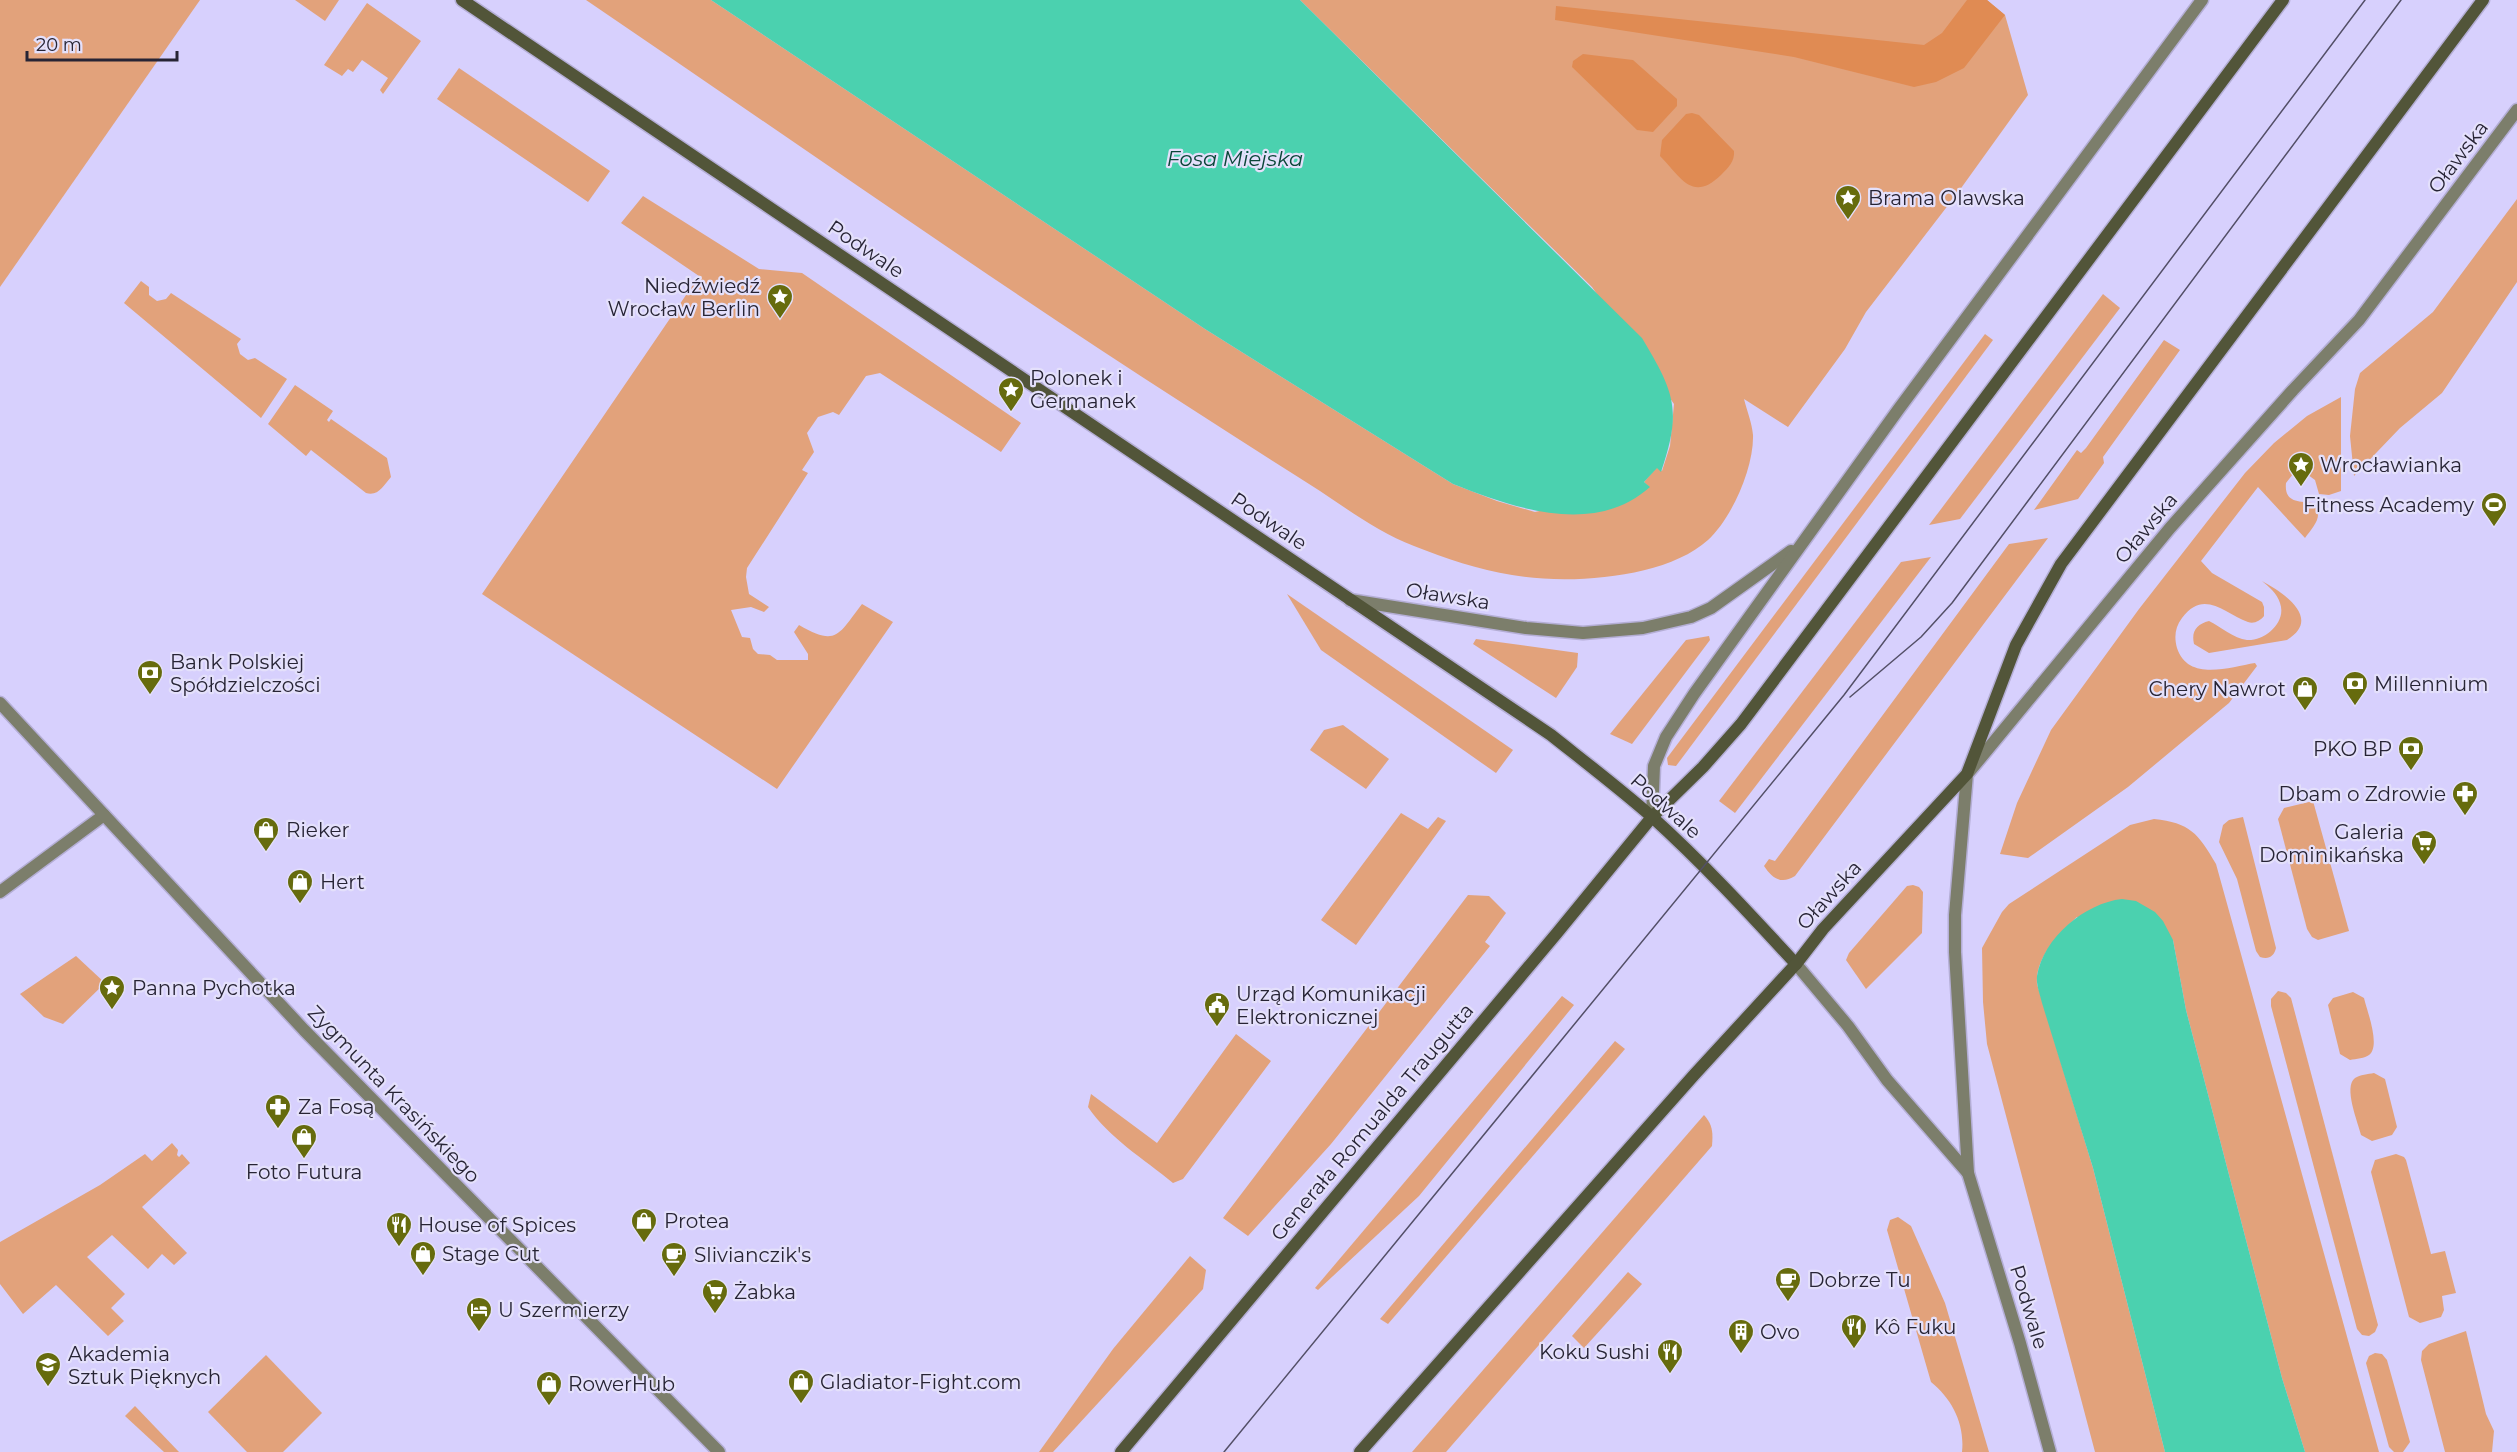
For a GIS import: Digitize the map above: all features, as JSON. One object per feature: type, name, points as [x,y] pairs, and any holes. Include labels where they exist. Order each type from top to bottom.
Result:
[{"type":"main road","name":"Podwale","points":[[462,0],[1551,735],[1585,760],[1652,817],[1730,892],[1796,964]]},
{"type":"main road","name":"Generała Romualda Traugutta","points":[[1121,1452],[1652,817],[1703,767],[1741,724],[2283,0]]},
{"type":"main road","points":[[1967,774],[2016,645],[2061,564],[2483,0]]},
{"type":"main road","name":"Oławska","points":[[1796,964],[1823,929],[1967,774]]},
{"type":"main road","points":[[1360,1452],[1694,1075],[1796,964]]},
{"type":"street","name":"Oławska","points":[[1652,817],[1654,766],[1666,737],[1694,694],[1803,541],[2202,0]]},
{"type":"street","name":"Oławska","points":[[1967,774],[2170,528],[2359,320],[2517,110]]},
{"type":"street","name":"Oławska","points":[[1350,600],[1526,628],[1583,633],[1657,626],[1691,617],[1711,608],[1766,571],[1803,541]]},
{"type":"street","name":"Zygmunta Krasińskiego","points":[[0,704],[312,1038],[719,1452]]},
{"type":"street","name":"Podwale","points":[[1967,774],[1955,915],[1955,952],[1968,1173],[2020,1343],[2050,1452]]},
{"type":"street","points":[[0,892],[104,815]]},
{"type":"street","name":"Podwale","points":[[1796,964],[1848,1026],[1887,1080],[1968,1173]]},
{"type":"shaded area","points":[[0,0],[200,0],[0,287]]},
{"type":"shaded area","points":[[295,0],[339,0],[325,21]]},
{"type":"shaded area","points":[[586,0],[711,0],[1205,329],[1453,484],[1497,501],[1535,512],[1649,487],[1644,482],[1657,467],[1662,471],[1670,446],[1674,404],[1592,287],[1300,0],[1987,0],[2005,15],[2028,95],[1959,191],[1866,312],[1845,349],[1788,427],[1744,399],[1753,435],[1750,462],[1733,506],[1708,540],[1689,553],[1642,571],[1587,579],[1534,578],[1487,570],[1450,559],[1401,541],[1366,521],[1033,305]]},
{"type":"shaded area","points":[[1967,0],[1987,0],[2005,15],[1964,68],[1936,82],[1914,87],[1794,57],[1555,20],[1556,6],[1924,45],[1942,33]]},
{"type":"shaded area","points":[[367,3],[421,41],[383,94],[380,90],[388,78],[362,60],[353,72],[348,69],[342,76],[324,65]]},
{"type":"shaded area","points":[[1583,54],[1633,60],[1677,99],[1677,106],[1653,132],[1637,130],[1572,67],[1573,61]]},
{"type":"shaded area","points":[[459,68],[610,171],[588,202],[437,99]]},
{"type":"shaded area","points":[[1686,114],[1699,115],[1734,151],[1732,161],[1726,170],[1711,183],[1702,187],[1694,187],[1681,179],[1660,156],[1662,140]]},
{"type":"shaded area","points":[[643,196],[759,269],[802,273],[1021,423],[1001,452],[880,373],[866,376],[839,415],[833,412],[818,417],[807,433],[814,452],[802,470],[808,473],[747,568],[749,594],[769,607],[764,612],[751,607],[731,610],[742,637],[750,638],[753,649],[758,654],[770,655],[777,660],[808,660],[808,654],[794,632],[799,625],[822,635],[836,634],[842,630],[862,604],[893,622],[777,789],[482,594],[699,276],[621,223]]},
{"type":"shaded area","points":[[2517,199],[2517,282],[2442,393],[2400,428],[2354,476],[2350,436],[2355,389],[2360,373],[2433,312]]},
{"type":"shaded area","points":[[141,281],[149,287],[149,295],[157,301],[166,299],[171,293],[241,339],[237,344],[240,354],[248,360],[255,358],[287,379],[261,418],[124,303]]},
{"type":"shaded area","points":[[2103,294],[2120,308],[1960,519],[1929,525]]},
{"type":"shaded area","points":[[1985,334],[1993,340],[1676,766],[1668,765],[1667,758]]},
{"type":"shaded area","points":[[2164,340],[2180,350],[2103,457],[2104,463],[2078,499],[2034,510],[2077,450],[2081,453],[2086,448]]},
{"type":"shaded area","points":[[295,385],[333,411],[327,420],[329,422],[331,419],[387,458],[391,477],[380,490],[370,494],[366,493],[311,450],[306,456],[268,424]]},
{"type":"shaded area","points":[[2341,397],[2341,491],[2329,495],[2319,494],[2315,480],[2304,472],[2293,474],[2286,483],[2287,494],[2290,498],[2313,503],[2318,512],[2314,526],[2305,538],[2258,487],[2201,561],[2212,573],[2262,602],[2264,616],[2257,622],[2250,623],[2215,606],[2198,605],[2190,609],[2182,618],[2177,629],[2175,636],[2177,648],[2182,659],[2190,665],[2211,670],[2255,663],[2257,666],[2229,703],[2128,787],[2028,858],[2000,854],[2017,803],[2051,730],[2139,609],[2245,473],[2274,443],[2307,416]]},
{"type":"shaded area","points":[[2048,538],[1795,876],[1781,880],[1770,874],[1764,866],[1769,859],[1775,861],[2009,544]]},
{"type":"shaded area","points":[[1931,557],[1735,813],[1719,801],[1901,562]]},
{"type":"shaded area","points":[[2262,581],[2296,606],[2301,623],[2297,632],[2287,640],[2209,653],[2194,644],[2193,635],[2196,629],[2209,621],[2232,635],[2247,640],[2261,637],[2273,629],[2280,617],[2280,603],[2275,593]]},
{"type":"shaded area","points":[[1287,594],[1513,750],[1496,773],[1321,650]]},
{"type":"shaded area","points":[[1709,636],[1710,640],[1632,744],[1610,734],[1686,640]]},
{"type":"shaded area","points":[[1476,639],[1578,653],[1577,667],[1556,698],[1473,644]]},
{"type":"shaded area","points":[[1343,725],[1389,759],[1366,789],[1310,750],[1324,730]]},
{"type":"shaded area","points":[[2313,801],[2349,931],[2318,940],[2312,937],[2307,929],[2278,819],[2284,808]]},
{"type":"shaded area","points":[[1401,813],[1428,829],[1438,817],[1446,821],[1356,945],[1321,920]]},
{"type":"shaded area","points":[[2243,817],[2276,948],[2268,958],[2260,957],[2256,951],[2237,879],[2219,842],[2223,825],[2229,820]]},
{"type":"shaded area","points":[[2154,819],[2176,823],[2192,831],[2204,844],[2216,864],[2379,1452],[2305,1452],[2282,1378],[2186,1010],[2173,940],[2077,917],[2056,938],[2044,956],[2037,974],[2037,984],[2093,1168],[2165,1452],[2095,1452],[1987,1044],[1983,1002],[1982,948],[2009,904],[2130,825]]},
{"type":"shaded area","points":[[1907,886],[1919,887],[1923,892],[1922,933],[1866,989],[1846,960],[1849,953]]},
{"type":"shaded area","points":[[1468,895],[1489,896],[1506,913],[1485,942],[1490,946],[1331,1144],[1248,1236],[1223,1218]]},
{"type":"shaded area","points":[[76,956],[105,983],[63,1024],[44,1017],[20,994]]},
{"type":"shaded area","points":[[2278,991],[2286,993],[2291,998],[2378,1325],[2375,1332],[2369,1336],[2362,1335],[2357,1329],[2271,1006],[2271,999]]},
{"type":"shaded area","points":[[2353,992],[2364,998],[2374,1044],[2369,1055],[2350,1060],[2340,1054],[2328,1005],[2333,998]]},
{"type":"shaded area","points":[[1562,996],[1574,1005],[1419,1196],[1318,1290],[1315,1288]]},
{"type":"shaded area","points":[[1236,1034],[1271,1061],[1183,1179],[1173,1183],[1116,1138],[1088,1107],[1091,1094],[1157,1143]]},
{"type":"shaded area","points":[[1615,1041],[1625,1049],[1388,1324],[1380,1319]]},
{"type":"shaded area","points":[[2374,1073],[2385,1079],[2397,1127],[2392,1135],[2372,1141],[2361,1135],[2350,1089],[2355,1078]]},
{"type":"shaded area","points":[[1704,1115],[1712,1129],[1712,1146],[1446,1452],[1412,1452]]},
{"type":"shaded area","points":[[172,1143],[178,1150],[177,1155],[179,1157],[182,1154],[190,1163],[142,1207],[187,1253],[174,1265],[162,1254],[148,1269],[112,1235],[87,1257],[125,1294],[111,1308],[124,1321],[108,1336],[56,1285],[23,1314],[0,1284],[0,1242],[100,1185],[145,1154],[152,1161]]},
{"type":"shaded area","points":[[2396,1154],[2406,1160],[2431,1254],[2445,1251],[2456,1293],[2442,1296],[2444,1310],[2441,1317],[2420,1323],[2409,1317],[2371,1172],[2375,1160]]},
{"type":"shaded area","points":[[1898,1217],[1911,1226],[1945,1303],[1989,1452],[1962,1452],[1961,1432],[1956,1413],[1945,1396],[1931,1382],[1887,1230],[1890,1220]]},
{"type":"shaded area","points":[[1190,1256],[1206,1270],[1203,1289],[1053,1452],[1039,1452],[1113,1349]]},
{"type":"shaded area","points":[[1628,1272],[1642,1284],[1584,1348],[1572,1336]]},
{"type":"shaded area","points":[[2466,1331],[2486,1414],[2494,1431],[2492,1452],[2445,1452],[2421,1360],[2422,1351],[2429,1344]]},
{"type":"shaded area","points":[[2375,1353],[2382,1354],[2387,1360],[2410,1442],[2403,1452],[2394,1452],[2389,1447],[2366,1363],[2369,1356]]},
{"type":"shaded area","points":[[266,1355],[322,1413],[283,1452],[247,1452],[208,1412]]},
{"type":"shaded area","points":[[135,1406],[179,1452],[164,1452],[125,1416]]},
{"type":"water","name":"Fosa Miejska","points":[[711,0],[1300,0],[1642,338],[1662,373],[1672,402],[1672,433],[1661,472],[1657,468],[1644,482],[1650,487],[1628,502],[1604,511],[1579,514],[1527,509],[1453,484],[1205,329]]},
{"type":"water","points":[[2122,899],[2136,901],[2155,912],[2163,921],[2173,940],[2186,1010],[2282,1378],[2305,1452],[2165,1452],[2093,1168],[2037,983],[2041,962],[2048,948],[2068,925],[2094,907]]},
{"type":"tram line","points":[[1224,1452],[1844,695],[2365,0]]},
{"type":"tram line","points":[[1850,697],[1921,637],[1952,603],[2401,0]]},
{"type":"place","name":"Brama Olawska","points":[[1848,221]]},
{"type":"place","name":"Niedźwiedź Wrocław Berlin","points":[[780,320]]},
{"type":"place","name":"Polonek i Germanek","points":[[1011,413]]},
{"type":"place","name":"Wrocławianka","points":[[2301,488]]},
{"type":"place","name":"Fitness Academy","points":[[2494,528]]},
{"type":"place","name":"Bank Polskiej Spółdzielczości","points":[[150,696]]},
{"type":"place","name":"Millennium","points":[[2355,707]]},
{"type":"place","name":"Chery Nawrot","points":[[2305,712]]},
{"type":"place","name":"PKO BP","points":[[2411,772]]},
{"type":"place","name":"Dbam o Zdrowie","points":[[2465,817]]},
{"type":"place","name":"Rieker","points":[[266,853]]},
{"type":"place","name":"Galeria Dominikańska","points":[[2424,866]]},
{"type":"place","name":"Hert","points":[[300,905]]},
{"type":"place","name":"Panna Pychotka","points":[[112,1011]]},
{"type":"place","name":"Urząd Komunikacji Elektronicznej","points":[[1217,1028]]},
{"type":"place","name":"Za Fosą","points":[[278,1130]]},
{"type":"place","name":"Foto Futura","points":[[304,1160]]},
{"type":"place","name":"Protea","points":[[644,1244]]},
{"type":"place","name":"House of Spices","points":[[399,1248]]},
{"type":"place","name":"Stage Cut","points":[[423,1277]]},
{"type":"place","name":"Slivianczik's","points":[[674,1278]]},
{"type":"place","name":"Dobrze Tu","points":[[1788,1303]]},
{"type":"place","name":"Żabka","points":[[715,1315]]},
{"type":"place","name":"U Szermierzy","points":[[479,1333]]},
{"type":"place","name":"Kô Fuku","points":[[1854,1350]]},
{"type":"place","name":"Ovo","points":[[1741,1355]]},
{"type":"place","name":"Koku Sushi","points":[[1670,1375]]},
{"type":"place","name":"Akademia Sztuk Pięknych","points":[[48,1388]]},
{"type":"place","name":"Gladiator-Fight.com","points":[[801,1405]]},
{"type":"place","name":"RowerHub","points":[[549,1407]]}]
